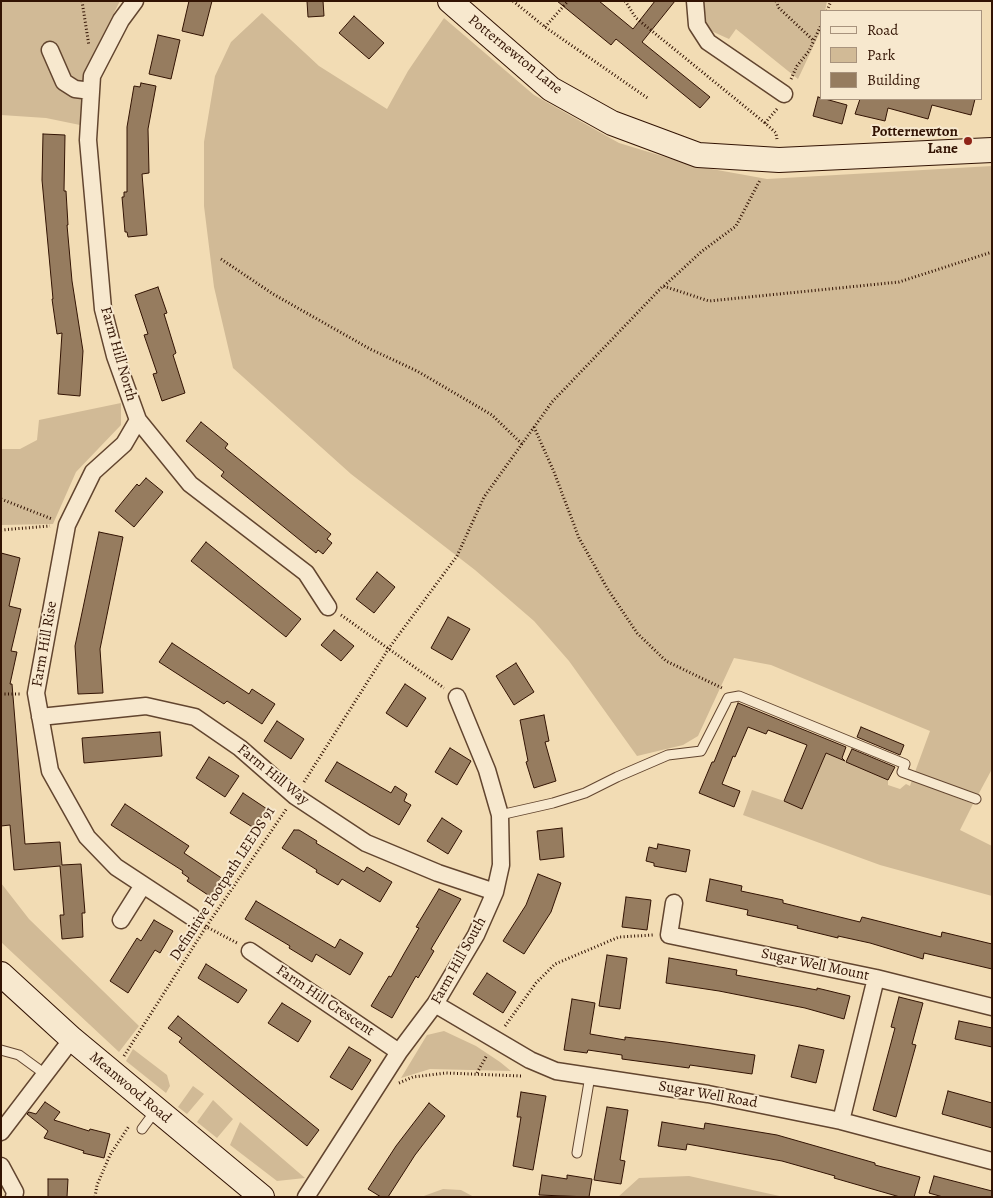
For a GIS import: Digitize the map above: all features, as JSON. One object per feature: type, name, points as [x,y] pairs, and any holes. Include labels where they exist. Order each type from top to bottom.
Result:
[{"type":"main road","name":"Potternewton Lane","points":[[450,1],[551,88],[612,122],[698,155],[779,160],[992,150]]},
{"type":"main road","name":"Meanwood Road","points":[[1,974],[72,1039],[262,1197]]},
{"type":"street","name":"Farm Hill North","points":[[135,1],[122,20],[91,83],[88,140],[103,309],[115,356],[138,420],[190,484],[306,573],[328,606]]},
{"type":"street","points":[[695,1],[697,26],[708,42],[784,94]]},
{"type":"street","points":[[50,50],[64,82],[75,89],[91,83]]},
{"type":"street","name":"Farm Hill Rise","points":[[138,420],[124,444],[93,472],[67,525],[36,693],[50,770],[87,837],[116,866],[192,917]]},
{"type":"street","name":"Farm Hill South","points":[[306,1197],[399,1052],[436,1004],[476,935],[495,892],[501,866],[500,815],[487,770],[457,697]]},
{"type":"street","name":"Farm Hill Way","points":[[40,717],[146,706],[195,717],[240,748],[296,796],[366,842],[438,873],[495,892]]},
{"type":"street","points":[[121,920],[143,885]]},
{"type":"street","points":[[669,935],[674,903]]},
{"type":"street","name":"Sugar Well Mount","points":[[669,935],[876,978],[992,1007]]},
{"type":"street","name":"Farm Hill Crescent","points":[[250,950],[399,1052]]},
{"type":"street","points":[[841,1121],[876,978]]},
{"type":"street","name":"Sugar Well Road","points":[[436,1004],[530,1060],[556,1071],[708,1094],[841,1121],[992,1161]]},
{"type":"street","points":[[1,1132],[72,1039]]},
{"type":"street","points":[[1,1166],[15,1192],[14,1197]]},
{"type":"lane","points":[[500,815],[553,803],[585,793],[668,755],[701,751],[728,698],[739,696],[905,764],[902,772],[976,799]]},
{"type":"lane","points":[[1,1050],[19,1055],[45,1074]]},
{"type":"lane","points":[[577,1153],[590,1076]]},
{"type":"lane","points":[[142,1129],[156,1110]]},
{"type":"path","points":[[82,1],[88,36],[91,83]]},
{"type":"path","points":[[513,1],[545,27],[649,98]]},
{"type":"path","points":[[545,27],[568,1]]},
{"type":"path","points":[[625,1],[636,18],[776,134],[779,160]]},
{"type":"path","points":[[776,1],[779,8],[814,40]]},
{"type":"path","points":[[765,123],[776,111],[797,66],[809,51],[820,27]]},
{"type":"path","name":"Definitive Footpath LEEDS 91","points":[[122,1080],[130,1070],[121,1062],[126,1053],[206,927],[296,796],[389,648],[457,556],[484,497],[552,402],[663,286],[701,252],[736,226],[758,182],[779,160]]},
{"type":"path","points":[[663,286],[709,302],[899,282],[992,252]]},
{"type":"path","points":[[221,259],[273,294],[370,349],[417,371],[492,415],[522,444]]},
{"type":"path","points":[[534,428],[554,472],[579,538],[607,588],[637,633],[666,661],[739,696]]},
{"type":"path","points":[[1,499],[67,525]]},
{"type":"path","points":[[1,530],[67,525]]},
{"type":"path","points":[[328,606],[457,697]]},
{"type":"path","points":[[192,917],[206,927],[250,950]]},
{"type":"path","points":[[477,1073],[495,1040],[536,984],[555,964],[619,937],[669,935]]},
{"type":"path","points":[[371,1096],[413,1077],[446,1073],[524,1076]]},
{"type":"path","points":[[95,1197],[97,1185],[110,1155],[133,1121]]},
{"type":"green space","points":[[1,1],[120,1],[85,70],[80,125],[46,118],[1,115]]},
{"type":"green space","points":[[702,1],[827,1],[825,10],[820,10],[820,32],[798,79],[736,29],[729,39],[709,30],[704,17]]},
{"type":"green space","points":[[262,13],[319,66],[387,109],[408,71],[444,18],[534,95],[619,143],[695,166],[767,179],[992,166],[992,769],[978,795],[915,772],[930,731],[771,665],[734,658],[698,736],[683,745],[637,756],[569,661],[534,621],[475,570],[351,474],[233,368],[214,287],[204,206],[204,142],[215,76],[231,42]]},
{"type":"green space","points":[[121,403],[121,425],[76,472],[53,524],[1,525],[1,449],[20,449],[37,440],[39,420]]},
{"type":"green space","points":[[826,753],[888,780],[888,785],[900,789],[906,784],[910,786],[912,780],[973,804],[960,830],[992,846],[992,896],[880,865],[743,815],[752,790],[802,809]]},
{"type":"green space","points":[[1,883],[29,919],[139,1026],[119,1052],[1,942]]},
{"type":"green space","points":[[444,1031],[476,1046],[511,1071],[430,1069],[401,1078],[427,1035]]},
{"type":"green space","points":[[133,1049],[167,1075],[170,1086],[166,1093],[126,1061]]},
{"type":"green space","points":[[193,1086],[204,1094],[187,1114],[178,1107]]},
{"type":"green space","points":[[213,1100],[233,1119],[217,1138],[197,1122]]},
{"type":"green space","points":[[240,1122],[305,1178],[277,1181],[230,1145]]},
{"type":"green space","points":[[689,1176],[784,1197],[618,1197],[639,1178]]},
{"type":"green space","points":[[443,1189],[461,1190],[474,1197],[421,1197]]},
{"type":"building","points":[[189,1],[212,1],[203,36],[182,31]]},
{"type":"building","points":[[307,1],[323,1],[324,16],[308,17]]},
{"type":"building","points":[[557,1],[599,1],[633,29],[655,1],[675,1],[642,42],[710,97],[700,108],[616,39],[611,45]]},
{"type":"building","points":[[354,16],[384,43],[369,59],[339,33]]},
{"type":"building","points":[[158,35],[180,40],[171,79],[149,74]]},
{"type":"building","points":[[141,83],[156,86],[148,129],[149,173],[142,174],[147,235],[128,237],[127,232],[125,232],[122,197],[124,197],[124,192],[127,192],[127,127],[134,86],[140,87]]},
{"type":"building","points":[[818,97],[820,100],[829,100],[847,105],[842,124],[813,116]]},
{"type":"building","points":[[860,100],[975,100],[971,115],[932,105],[928,119],[888,108],[885,121],[855,114]]},
{"type":"building","points":[[43,134],[65,135],[64,191],[66,191],[72,281],[83,351],[80,396],[58,394],[62,333],[57,334],[52,299],[42,180]]},
{"type":"building","points":[[158,287],[167,313],[164,314],[176,353],[173,355],[185,393],[162,401],[153,374],[157,373],[144,335],[148,334],[135,295]]},
{"type":"building","points":[[201,422],[228,444],[225,448],[331,534],[327,539],[332,543],[323,554],[318,550],[316,553],[221,476],[224,472],[186,441]]},
{"type":"building","points":[[146,478],[163,492],[134,527],[115,511],[137,484],[139,486]]},
{"type":"building","points":[[99,532],[123,537],[100,649],[103,693],[78,694],[75,646]]},
{"type":"building","points":[[206,542],[301,619],[286,637],[191,561]]},
{"type":"building","points":[[1,553],[20,558],[9,606],[21,609],[11,651],[17,652],[10,684],[12,684],[25,844],[60,842],[62,865],[81,864],[85,913],[82,913],[83,937],[62,939],[60,915],[64,915],[60,866],[14,870],[10,825],[1,826]]},
{"type":"building","points":[[377,572],[395,587],[374,613],[356,599]]},
{"type":"building","points":[[448,617],[470,629],[452,660],[431,648]]},
{"type":"building","points":[[334,630],[354,646],[341,661],[321,645]]},
{"type":"building","points":[[172,643],[249,694],[252,689],[275,704],[262,724],[227,701],[224,704],[159,662]]},
{"type":"building","points":[[516,663],[534,692],[514,705],[496,676]]},
{"type":"building","points":[[405,684],[426,698],[407,727],[386,713]]},
{"type":"building","points":[[738,703],[846,747],[842,758],[845,761],[826,753],[802,809],[784,801],[807,745],[768,730],[766,734],[748,727],[735,757],[733,756],[722,784],[740,791],[734,807],[699,793]]},
{"type":"building","points":[[544,715],[549,741],[545,742],[556,781],[534,788],[526,762],[528,761],[520,720]]},
{"type":"building","points":[[277,721],[304,739],[291,759],[264,741]]},
{"type":"building","points":[[861,727],[904,745],[900,755],[857,737]]},
{"type":"building","points":[[160,732],[162,756],[84,763],[82,738]]},
{"type":"building","points":[[450,748],[471,761],[457,785],[435,772]]},
{"type":"building","points":[[852,749],[895,767],[888,780],[846,762]]},
{"type":"building","points":[[209,757],[239,776],[225,797],[196,778]]},
{"type":"building","points":[[337,762],[391,793],[395,786],[407,794],[404,801],[411,805],[399,825],[325,781]]},
{"type":"building","points":[[243,793],[267,809],[254,828],[230,813]]},
{"type":"building","points":[[125,804],[189,846],[184,853],[226,881],[214,899],[187,881],[189,878],[182,873],[183,871],[111,825]]},
{"type":"building","points":[[442,818],[462,831],[448,854],[427,841]]},
{"type":"building","points":[[562,828],[564,857],[540,860],[537,831]]},
{"type":"building","points":[[294,830],[299,830],[317,841],[316,843],[364,872],[367,867],[392,882],[380,902],[342,879],[338,885],[282,848]]},
{"type":"building","points":[[658,844],[690,850],[686,872],[654,866],[654,863],[646,861],[649,847],[657,849]]},
{"type":"building","points":[[538,874],[561,883],[551,912],[524,954],[503,941],[526,905]]},
{"type":"building","points":[[710,879],[742,886],[741,891],[783,900],[783,903],[860,922],[862,917],[941,937],[942,932],[992,944],[992,969],[924,953],[923,959],[870,943],[838,936],[838,938],[797,928],[798,926],[747,915],[748,910],[706,901]]},
{"type":"building","points":[[439,889],[461,899],[431,949],[434,951],[418,978],[416,976],[392,1018],[371,1006],[389,976],[391,977],[419,928],[416,927]]},
{"type":"building","points":[[626,897],[651,900],[647,930],[622,927]]},
{"type":"building","points":[[256,901],[335,948],[340,939],[363,953],[350,975],[316,954],[312,962],[289,948],[290,946],[245,919]]},
{"type":"building","points":[[154,920],[173,931],[160,953],[155,950],[128,993],[110,981],[137,938],[141,941]]},
{"type":"building","points":[[607,955],[627,958],[620,1009],[599,1006]]},
{"type":"building","points":[[669,958],[737,970],[736,975],[817,990],[817,988],[850,996],[844,1019],[805,1008],[719,991],[666,983]]},
{"type":"building","points":[[206,964],[247,990],[238,1003],[198,978]]},
{"type":"building","points":[[487,973],[516,992],[503,1013],[473,994]]},
{"type":"building","points":[[899,997],[923,1003],[912,1044],[916,1045],[896,1117],[873,1110],[895,1028],[891,1027]]},
{"type":"building","points":[[572,999],[595,1003],[590,1034],[625,1040],[625,1037],[666,1042],[755,1055],[752,1074],[690,1065],[689,1068],[622,1059],[622,1055],[588,1050],[587,1053],[564,1050]]},
{"type":"building","points":[[282,1003],[311,1021],[298,1042],[268,1023]]},
{"type":"building","points":[[178,1016],[319,1130],[307,1146],[179,1042],[182,1038],[168,1028]]},
{"type":"building","points":[[959,1021],[992,1028],[992,1047],[955,1039]]},
{"type":"building","points":[[799,1045],[824,1050],[816,1083],[791,1077]]},
{"type":"building","points":[[349,1047],[371,1060],[352,1090],[330,1077]]},
{"type":"building","points":[[948,1091],[992,1103],[992,1128],[942,1114]]},
{"type":"building","points":[[521,1092],[546,1096],[533,1170],[513,1166],[521,1117],[517,1117]]},
{"type":"building","points":[[45,1102],[60,1112],[54,1120],[89,1131],[90,1129],[110,1134],[104,1158],[83,1153],[84,1151],[44,1138],[48,1131],[27,1114],[29,1112],[36,1114]]},
{"type":"building","points":[[429,1103],[445,1116],[415,1155],[388,1197],[381,1197],[368,1189],[396,1146]]},
{"type":"building","points":[[607,1107],[628,1110],[620,1160],[625,1161],[621,1184],[594,1180]]},
{"type":"building","points":[[662,1122],[704,1129],[705,1123],[777,1135],[920,1177],[914,1197],[900,1197],[782,1161],[687,1144],[686,1150],[658,1146]]},
{"type":"building","points":[[542,1175],[567,1179],[567,1175],[592,1179],[589,1197],[539,1195]]},
{"type":"building","points":[[934,1176],[992,1191],[992,1197],[943,1197],[929,1193]]},
{"type":"building","points":[[48,1179],[68,1179],[67,1197],[48,1197]]},
{"type":"place","name":"Potternewton Lane","points":[[968,141]]}]
